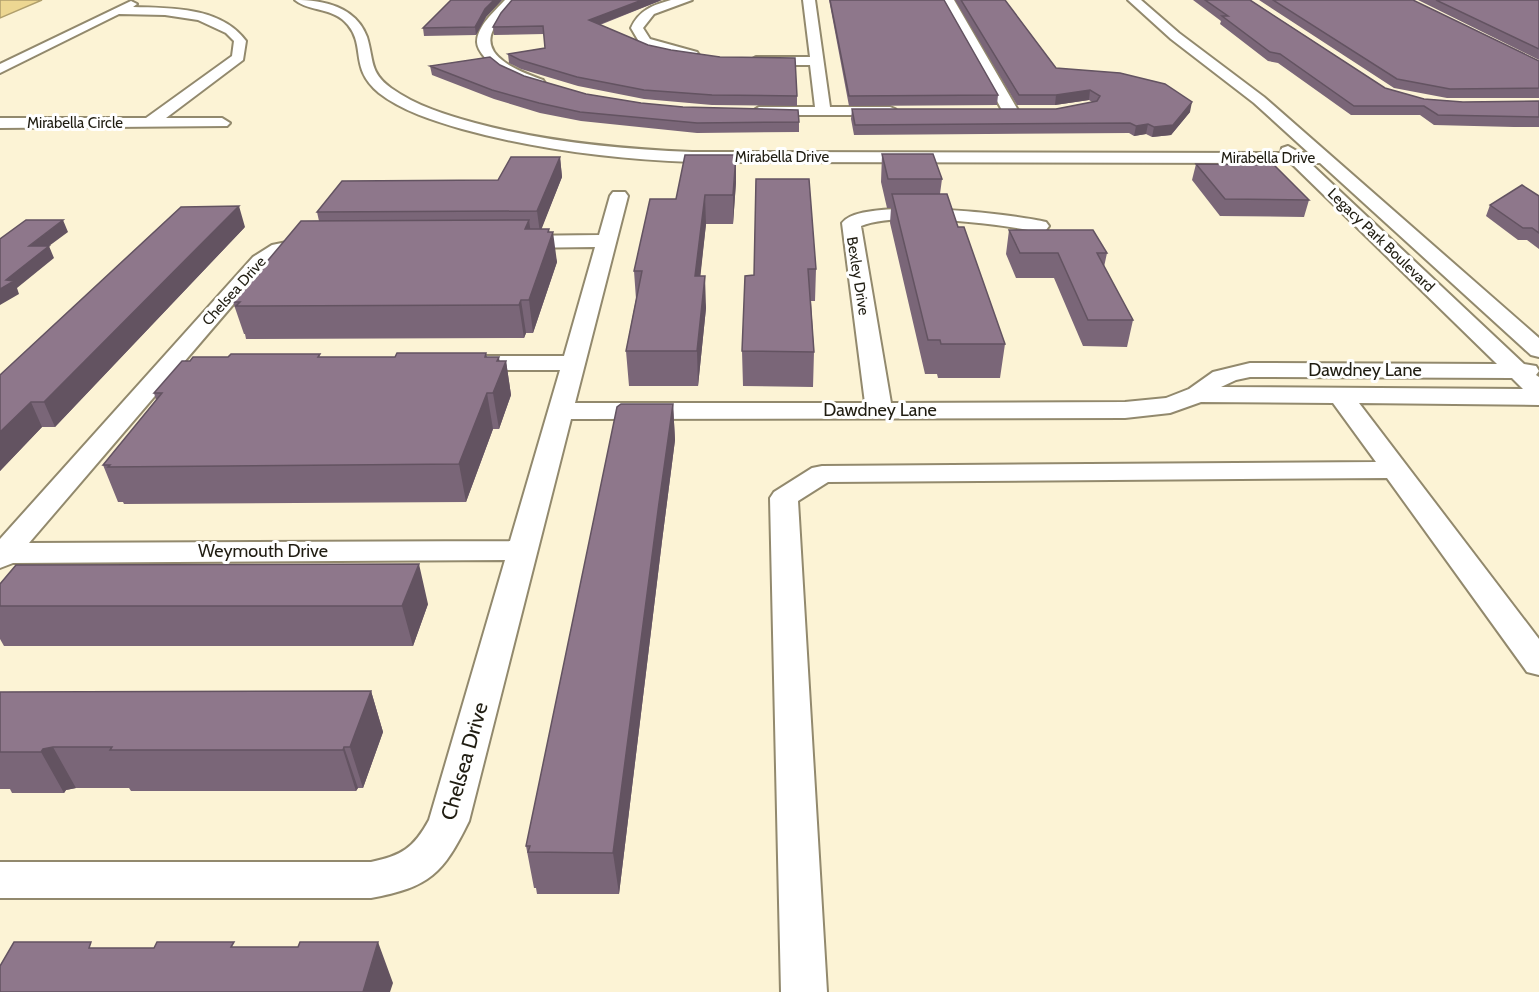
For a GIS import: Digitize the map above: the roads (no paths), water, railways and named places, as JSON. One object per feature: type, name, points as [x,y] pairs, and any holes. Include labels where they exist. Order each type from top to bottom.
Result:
[{"type":"street","name":"Mirabella Circle","points":[[0,69],[138,0]]},
{"type":"street","name":"Mirabella Drive","points":[[301,0],[324,5],[351,18],[361,33],[365,61],[371,78],[394,97],[444,118],[504,134],[588,149],[668,155],[773,157],[1325,158]]},
{"type":"street","points":[[511,0],[486,32],[485,47],[491,57],[503,66],[550,87]]},
{"type":"street","points":[[686,0],[664,5],[643,16],[637,28],[639,35],[645,42],[658,47],[706,57]]},
{"type":"street","points":[[810,0],[823,112]]},
{"type":"street","points":[[948,0],[1011,112]]},
{"type":"street","name":"Legacy Park Boulevard","points":[[1134,0],[1175,36],[1259,100],[1539,350]]},
{"type":"street","name":"Mirabella Circle","points":[[115,11],[152,11],[194,16],[224,26],[235,32],[240,41],[238,57],[150,123]]},
{"type":"street","name":"Legacy Park Boulevard","points":[[1175,36],[1196,65],[1528,371],[1539,391]]},
{"type":"street","points":[[739,60],[817,61]]},
{"type":"street","points":[[740,111],[906,112]]},
{"type":"street","name":"Mirabella Circle","points":[[0,123],[222,123]]},
{"type":"street","name":"Chelsea Drive","points":[[0,880],[371,880],[398,876],[423,864],[439,843],[448,820],[619,196]]},
{"type":"street","name":"Bexley Drive","points":[[879,410],[851,223],[867,216],[964,216],[1002,219],[1039,226]]},
{"type":"street","name":"Chelsea Drive","points":[[2,555],[266,255],[287,246],[338,242]]},
{"type":"street","points":[[489,242],[606,242]]},
{"type":"street","points":[[170,363],[206,363]]},
{"type":"street","points":[[442,363],[573,363]]},
{"type":"street","name":"Dawdney Lane","points":[[1198,394],[1207,383],[1217,377],[1250,370],[1528,371]]},
{"type":"street","name":"Dawdney Lane","points":[[559,411],[1125,410],[1170,405],[1198,394],[1539,397]]},
{"type":"street","points":[[1340,395],[1539,663]]},
{"type":"street","points":[[804,992],[784,498],[822,474],[1395,470]]},
{"type":"street","name":"Weymouth Drive","points":[[2,555],[521,550]]}]
